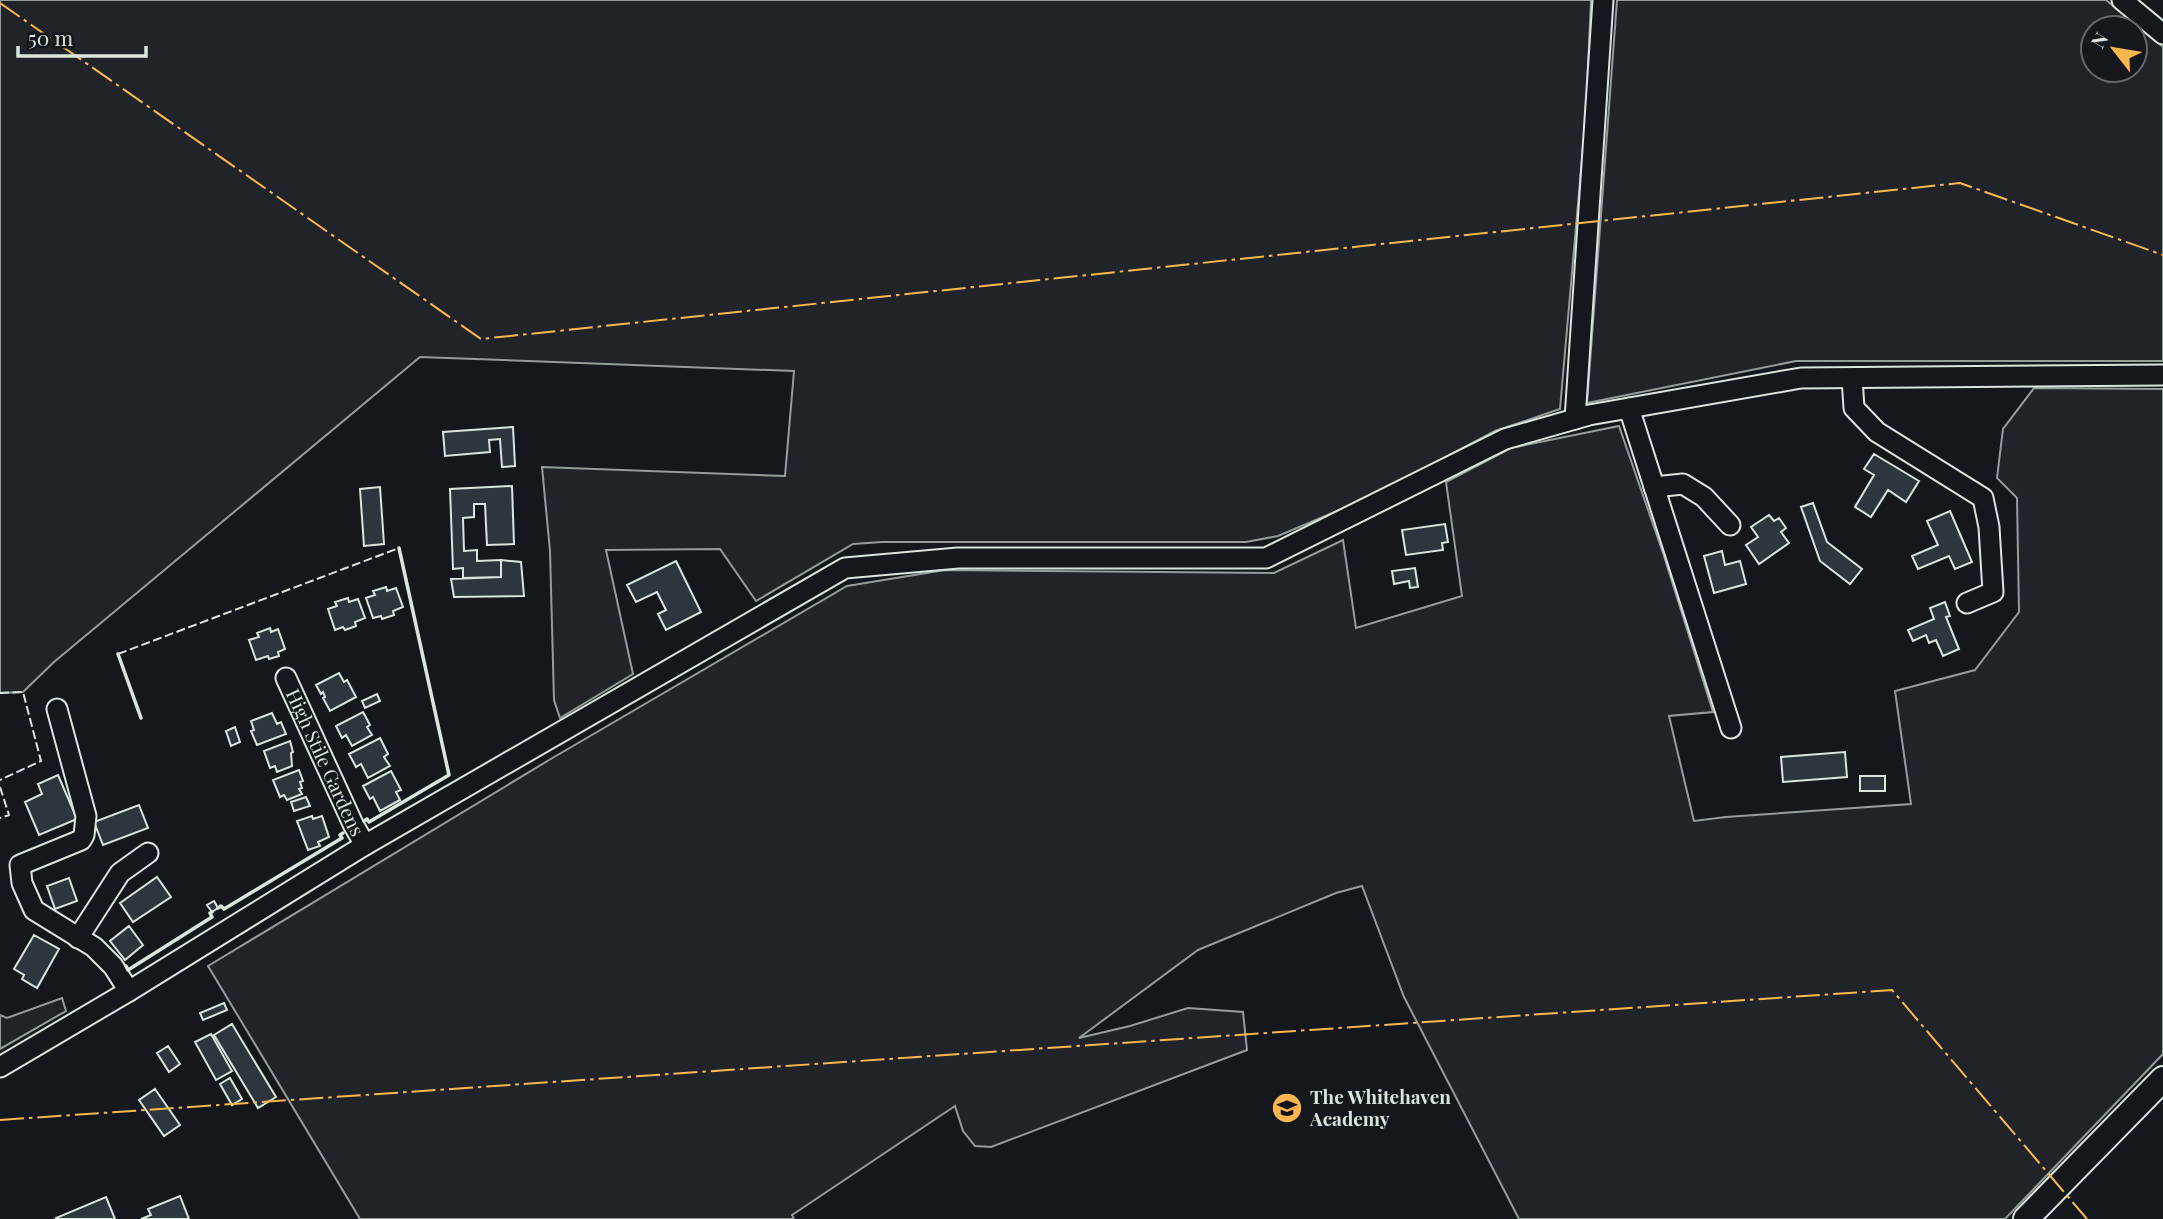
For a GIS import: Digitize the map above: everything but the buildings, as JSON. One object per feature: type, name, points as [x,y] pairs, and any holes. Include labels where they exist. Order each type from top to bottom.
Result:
[{"type":"main road","points":[[2026,1219],[2163,1079]]},
{"type":"street","points":[[1575,419],[1603,0]]},
{"type":"street","points":[[2122,0],[2163,34]]},
{"type":"street","points":[[0,1067],[129,991],[365,845],[845,568],[958,558],[1266,558],[1505,439],[1575,419],[1801,378],[2163,375]]},
{"type":"street","points":[[1852,377],[1854,408],[1877,432],[1983,498],[1989,527],[1993,592],[1967,603]]},
{"type":"street","points":[[1629,408],[1731,728]]},
{"type":"street","points":[[1654,487],[1684,484],[1704,496],[1730,526]]},
{"type":"street","name":"High Stile Gardens","points":[[286,678],[365,845]]},
{"type":"street","points":[[57,709],[86,816],[84,835],[81,840],[20,865],[22,883],[34,910],[104,955],[129,991]]},
{"type":"street","points":[[78,938],[120,873],[148,853]]},
{"type":"shaded area","points":[[0,0],[1591,0],[1586,113],[1560,409],[1495,431],[1370,497],[1278,536],[1246,542],[853,544],[756,601],[720,549],[606,550],[633,674],[560,718],[554,700],[550,551],[542,467],[785,476],[794,371],[420,357],[54,662],[23,692],[0,693]]},
{"type":"shaded area","points":[[1617,0],[2106,0],[2123,14],[2079,14],[2079,84],[2149,84],[2149,35],[2163,47],[2163,361],[1796,361],[1587,403]]},
{"type":"shaded area","points":[[2034,388],[2163,389],[2163,1054],[2005,1219],[1519,1219],[1404,997],[1362,886],[1336,893],[1198,950],[1079,1038],[1188,1008],[1243,1012],[1247,1050],[991,1147],[975,1146],[963,1131],[955,1106],[792,1215],[794,1219],[360,1219],[208,966],[549,760],[847,586],[945,570],[1274,573],[1343,540],[1356,628],[1462,596],[1446,482],[1511,448],[1619,426],[1663,553],[1713,712],[1669,716],[1694,821],[1911,804],[1895,691],[1975,670],[2019,612],[2017,498],[1997,478],[2003,429]]},
{"type":"shaded area","points":[[62,998],[66,1011],[0,1049],[0,1015],[7,1018]]},
{"type":"fence","points":[[118,654],[399,548]]},
{"type":"fence","points":[[0,693],[23,692],[41,761],[0,780]]},
{"type":"fence","points":[[0,787],[9,815],[0,818]]},
{"type":"wall","points":[[364,821],[367,819],[369,822],[449,775],[399,548]]},
{"type":"wall","points":[[118,654],[141,718]]},
{"type":"wall","points":[[218,908],[221,906],[224,909],[342,838],[340,835],[343,833]]},
{"type":"wall","points":[[126,966],[128,970],[212,917],[212,912]]},
{"type":"power","points":[[0,3],[481,339],[1960,183],[2163,255]]},
{"type":"power","points":[[0,1120],[1892,990],[2087,1219]]},
{"type":"place","name":"The Whitehaven Academy","points":[[1287,1108]]}]
